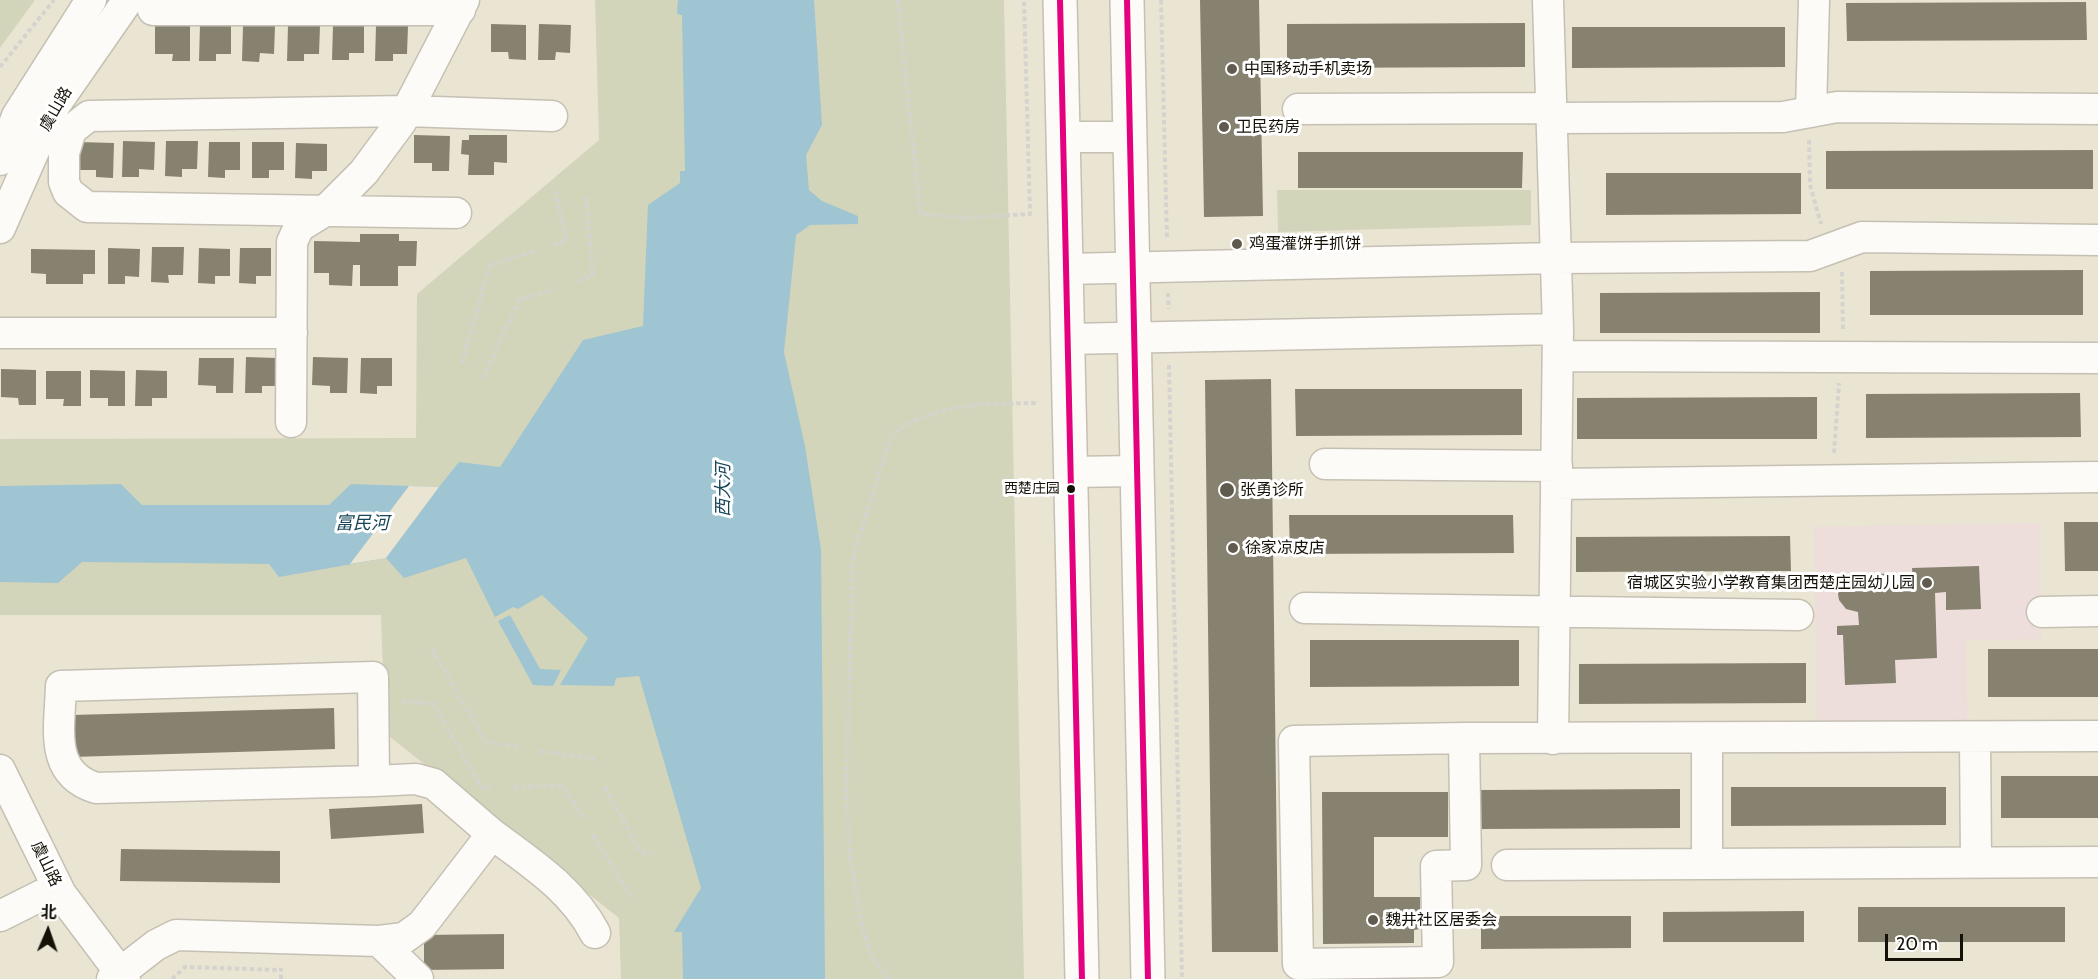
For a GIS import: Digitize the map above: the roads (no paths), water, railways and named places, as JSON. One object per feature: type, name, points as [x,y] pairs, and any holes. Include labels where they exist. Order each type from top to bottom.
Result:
[{"type":"main road","points":[[1060,0],[1082,979]]},
{"type":"main road","points":[[1127,0],[1148,979]]},
{"type":"street","name":"虞山路","points":[[0,160],[8,116],[91,0]]},
{"type":"street","points":[[1548,0],[1558,343],[1553,739]]},
{"type":"street","points":[[1810,112],[1815,0]]},
{"type":"street","name":"虞山路","points":[[0,228],[53,108],[141,5]]},
{"type":"street","points":[[141,5],[462,5],[406,111],[364,171],[326,211],[299,227],[292,242],[291,422]]},
{"type":"street","points":[[1298,109],[1783,117],[1837,107],[2098,109]]},
{"type":"street","points":[[456,213],[87,207],[68,192],[64,182],[66,141],[71,130],[89,116],[406,111],[552,116]]},
{"type":"street","points":[[1063,137],[1130,137]]},
{"type":"street","points":[[1066,268],[1556,258],[1810,256],[1862,237],[2098,240]]},
{"type":"street","points":[[0,333],[292,333]]},
{"type":"street","points":[[1067,339],[1169,337],[1558,343],[1841,357],[2098,358]]},
{"type":"street","points":[[1325,464],[1557,475],[1832,481],[2098,477]]},
{"type":"street","points":[[1070,472],[1137,471]]},
{"type":"street","points":[[1305,608],[1798,615]]},
{"type":"street","points":[[2042,612],[2098,611]]},
{"type":"street","points":[[374,781],[373,677],[61,686],[62,758],[69,774],[82,783],[96,788],[374,781],[416,779],[434,784],[571,898],[584,912],[595,933]]},
{"type":"street","points":[[1464,738],[1466,865],[1436,866],[1438,971],[1298,964],[1294,741],[1464,738],[2098,736]]},
{"type":"street","points":[[1975,737],[1976,862]]},
{"type":"street","points":[[1707,738],[1707,864]]},
{"type":"street","name":"虞山路","points":[[0,770],[60,894],[114,977]]},
{"type":"street","name":"虞山路","points":[[0,812],[28,875],[61,927],[114,977]]},
{"type":"street","points":[[114,977],[156,945],[176,934],[379,941],[404,938],[422,925],[492,834]]},
{"type":"street","points":[[1508,865],[2098,862]]},
{"type":"street","points":[[0,916],[42,895]]},
{"type":"street","points":[[379,941],[418,979]]},
{"type":"water","points":[[678,0],[814,0],[822,125],[806,155],[809,190],[822,201],[858,216],[858,224],[810,225],[796,235],[784,352],[805,446],[821,550],[825,979],[683,979],[682,932],[674,932],[701,888],[639,676],[616,678],[614,686],[560,685],[588,638],[542,595],[518,609],[513,607],[495,617],[466,558],[404,578],[386,558],[279,577],[269,564],[82,562],[58,583],[0,582],[0,486],[121,484],[142,505],[329,505],[351,484],[439,487],[459,462],[500,467],[583,340],[643,326],[648,205],[680,183],[680,171],[685,171],[682,15],[677,14]]},
{"type":"water","points":[[510,615],[540,669],[561,670],[553,686],[533,685],[498,621]]},
{"type":"place","name":"中国移动手机卖场","points":[[1232,69]]},
{"type":"place","name":"卫民药房","points":[[1224,127]]},
{"type":"place","name":"鸡蛋灌饼手抓饼","points":[[1237,244]]},
{"type":"place","name":"西楚庄园","points":[[1071,489]]},
{"type":"place","name":"张勇诊所","points":[[1227,490]]},
{"type":"place","name":"徐家凉皮店","points":[[1233,548]]},
{"type":"place","name":"宿城区实验小学教育集团西楚庄园幼儿园","points":[[1927,583]]},
{"type":"place","name":"魏井社区居委会","points":[[1373,920]]},
{"type":"water label","name":"西大河","points":[[724,490]]},
{"type":"water label","name":"富民河","points":[[362,524]]}]
